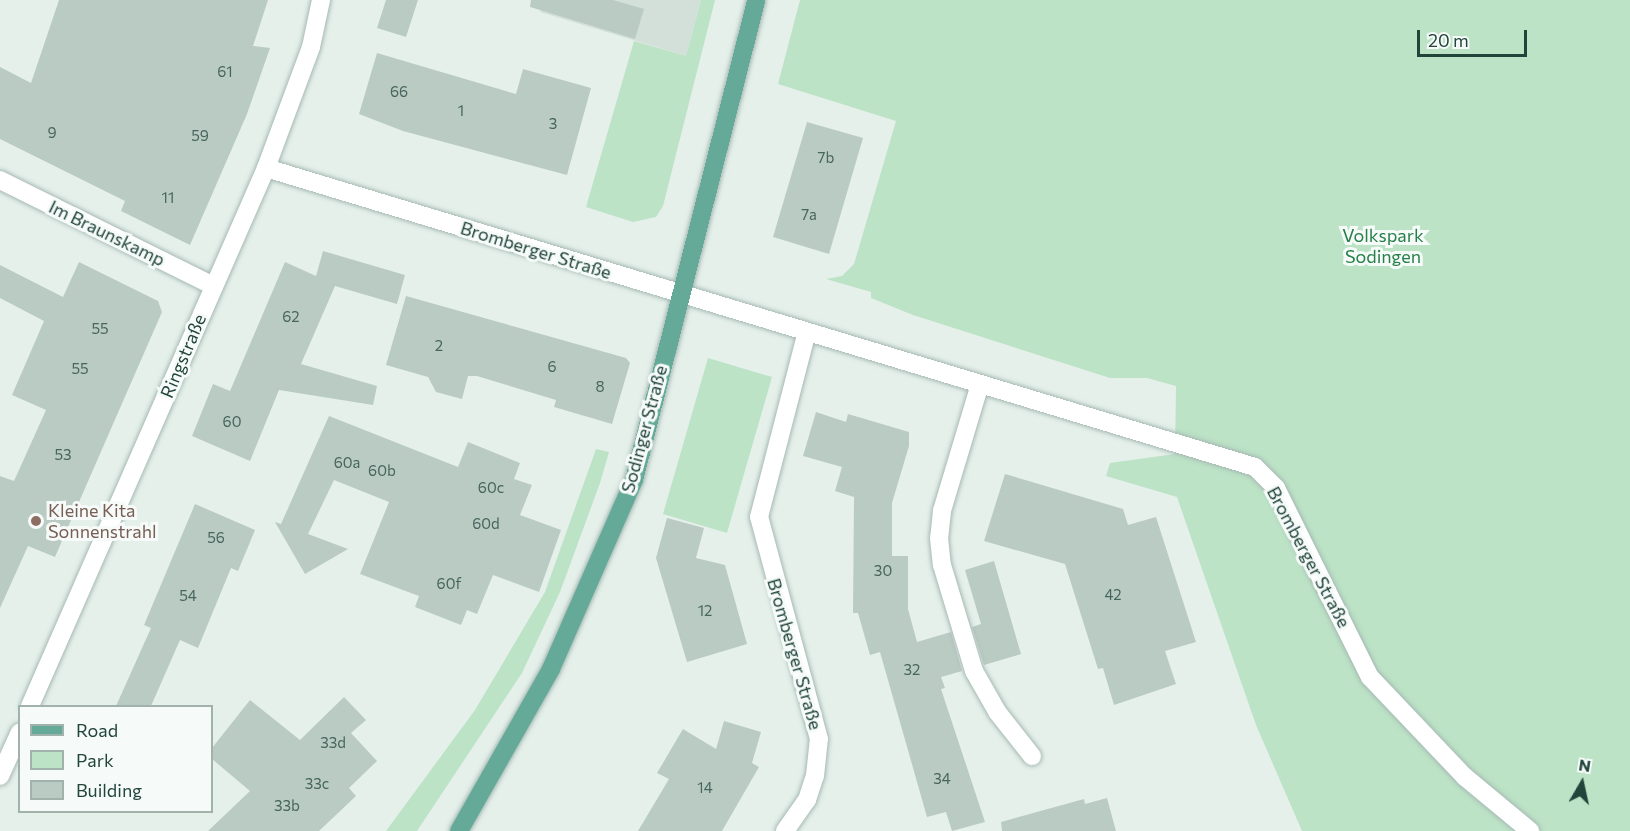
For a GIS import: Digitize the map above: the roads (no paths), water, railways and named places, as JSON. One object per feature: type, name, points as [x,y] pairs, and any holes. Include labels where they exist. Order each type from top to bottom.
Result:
[{"type":"main road","name":"Sodinger Straße","points":[[459,831],[551,669],[634,480],[756,0]]},
{"type":"street","name":"Ringstraße","points":[[30,705],[266,168],[311,47],[321,0]]},
{"type":"street","name":"Bromberger Straße","points":[[266,168],[1255,467],[1276,488],[1370,677],[1465,777],[1530,831]]},
{"type":"street","name":"Im Braunskamp","points":[[0,180],[214,286]]},
{"type":"street","name":"Bromberger Straße","points":[[784,831],[807,800],[815,776],[819,739],[759,517],[807,332]]},
{"type":"street","points":[[980,384],[942,511],[939,538],[942,565],[974,671],[998,713],[1032,756]]},
{"type":"street","points":[[0,776],[18,736]]},
{"type":"place","name":"Kleine Kita Sonnenstrahl","points":[[36,521]]},
{"type":"park label","name":"Volkspark Sodingen","points":[[1383,246]]}]
